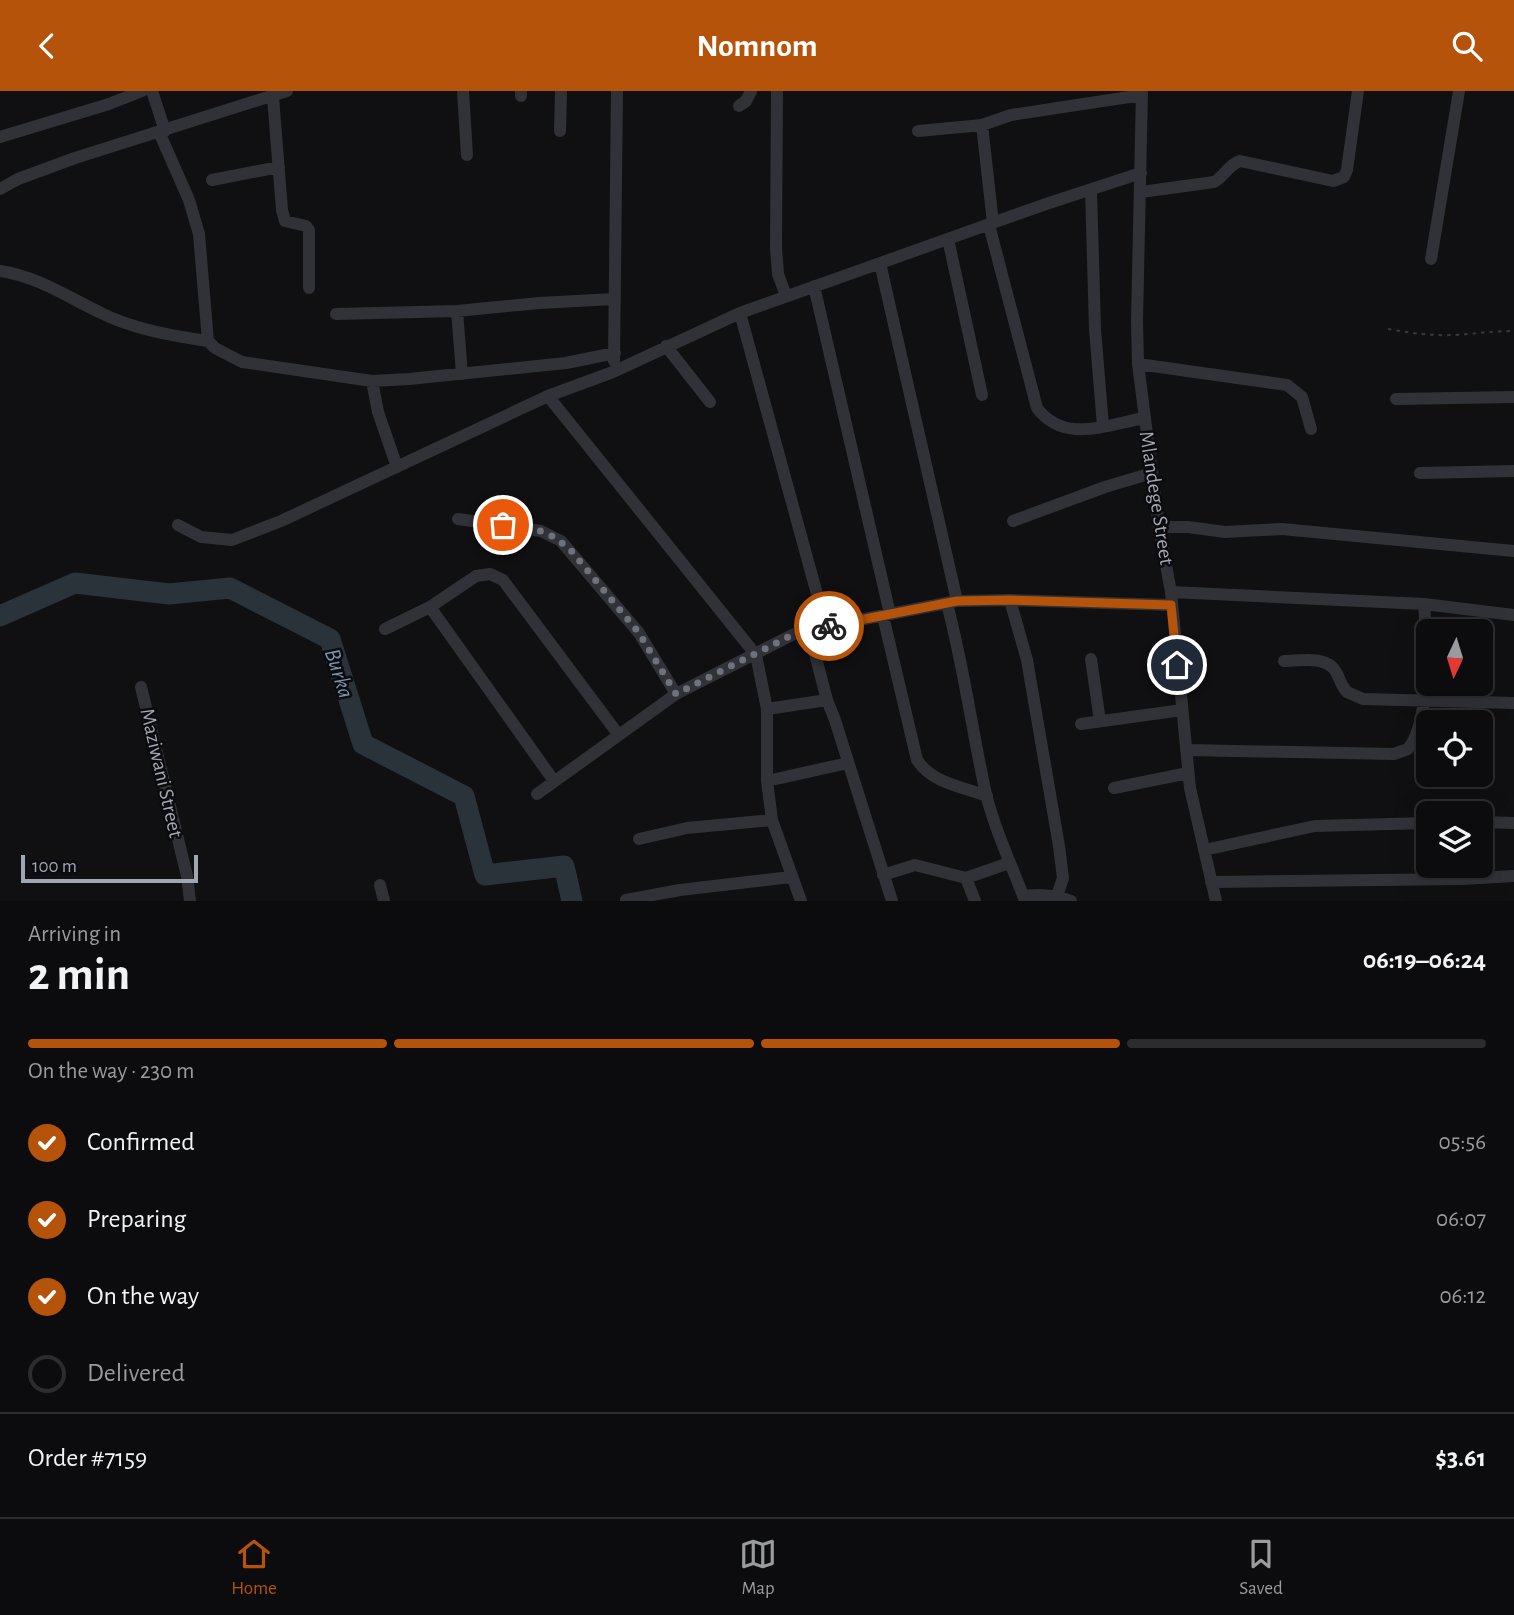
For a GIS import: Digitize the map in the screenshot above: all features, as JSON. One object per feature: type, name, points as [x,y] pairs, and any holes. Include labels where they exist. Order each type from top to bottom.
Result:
[{"type":"street","points":[[0,137],[142,91]]},
{"type":"street","points":[[152,91],[162,132],[189,200],[199,234],[208,341]]},
{"type":"street","points":[[463,91],[467,155]]},
{"type":"street","points":[[560,131],[561,91]]},
{"type":"street","points":[[613,372],[617,91]]},
{"type":"street","points":[[738,106],[746,101],[751,91]]},
{"type":"street","points":[[777,91],[776,249],[778,274],[786,296]]},
{"type":"street","points":[[1141,192],[1214,182],[1240,161],[1332,181],[1339,180],[1348,170],[1358,91]]},
{"type":"street","points":[[1431,259],[1460,91]]},
{"type":"street","points":[[0,189],[18,179],[75,157],[280,93],[279,167],[285,221],[306,226],[309,230],[309,288]]},
{"type":"street","points":[[918,131],[982,125],[1012,115],[1142,93]]},
{"type":"street","name":"Mlandege Street","points":[[1142,93],[1137,321],[1139,364],[1159,527],[1171,592],[1188,773],[1216,901]]},
{"type":"street","points":[[982,125],[991,224],[1037,408],[1044,418],[1064,429],[1077,430],[1144,418]]},
{"type":"street","points":[[212,180],[279,167]]},
{"type":"street","points":[[178,525],[201,537],[232,540],[281,521],[548,396],[613,372],[740,313],[1141,173]]},
{"type":"street","points":[[1091,190],[1095,330],[1103,426]]},
{"type":"street","points":[[948,239],[982,395]]},
{"type":"street","points":[[880,263],[952,602],[987,796],[1000,844],[1024,898],[1040,894],[1057,895],[1071,901]]},
{"type":"street","points":[[0,271],[42,284],[81,301],[100,313],[130,324],[208,341],[242,362],[342,378],[372,381],[462,374],[566,363],[615,353]]},
{"type":"street","points":[[814,286],[917,760],[936,779],[987,796]]},
{"type":"street","points":[[335,314],[457,311],[614,299]]},
{"type":"street","points":[[457,311],[462,374]]},
{"type":"street","points":[[740,313],[826,627]]},
{"type":"street","points":[[666,346],[710,402]]},
{"type":"street","points":[[1139,364],[1287,385],[1302,397],[1311,429]]},
{"type":"street","points":[[372,381],[378,412],[397,467]]},
{"type":"street","points":[[548,396],[756,655],[767,709],[767,781],[772,820],[801,901]]},
{"type":"street","points":[[1396,399],[1514,397]]},
{"type":"street","points":[[1420,473],[1514,471]]},
{"type":"street","points":[[1013,521],[1105,487],[1152,473]]},
{"type":"street","points":[[458,519],[541,531],[561,541],[639,633],[676,694]]},
{"type":"street","points":[[1159,527],[1188,527],[1224,532],[1282,529],[1514,551]]},
{"type":"street","points":[[385,629],[430,607],[476,576],[490,575],[503,580],[618,734]]},
{"type":"street","points":[[1171,592],[1424,604],[1514,615]]},
{"type":"street","points":[[1010,600],[1027,660],[1061,857],[1063,877],[1057,895]]},
{"type":"street","points":[[537,794],[676,694],[794,634],[952,602],[1010,600],[1171,605]]},
{"type":"street","points":[[1186,750],[1402,753],[1413,743],[1423,700],[1427,650],[1424,604]]},
{"type":"street","points":[[430,607],[554,781]]},
{"type":"street","points":[[809,631],[827,701],[892,901]]},
{"type":"street","points":[[1091,659],[1100,721]]},
{"type":"street","points":[[1284,661],[1316,661],[1328,664],[1336,671],[1342,687],[1355,697],[1514,703]]},
{"type":"street","name":"Maziwani Street","points":[[141,687],[187,876],[190,901]]},
{"type":"street","points":[[767,709],[827,701]]},
{"type":"street","points":[[1081,723],[1182,710]]},
{"type":"street","points":[[767,781],[848,763]]},
{"type":"street","points":[[1114,788],[1188,773]]},
{"type":"street","points":[[639,839],[687,828],[772,820]]},
{"type":"street","points":[[1493,822],[1514,823]]},
{"type":"street","points":[[1204,850],[1315,826],[1416,823]]},
{"type":"street","points":[[883,874],[915,865],[966,878],[1009,863]]},
{"type":"street","points":[[1211,882],[1514,876]]},
{"type":"street","points":[[626,900],[680,890],[791,877]]},
{"type":"street","points":[[966,878],[975,901]]},
{"type":"street","points":[[380,885],[384,901]]},
{"type":"path","points":[[1388,329],[1453,335],[1514,331]]},
{"type":"waterway","name":"Burka","points":[[0,616],[75,583],[169,594],[230,588],[330,639],[363,744],[464,796],[485,875],[564,866],[572,901]]},
{"type":"way so far","points":[[503,525],[541,531],[569,548],[639,633],[676,694],[794,634],[829,626]]},
{"type":"route","points":[[829,626],[957,601],[1171,605],[1177,665]]}]
